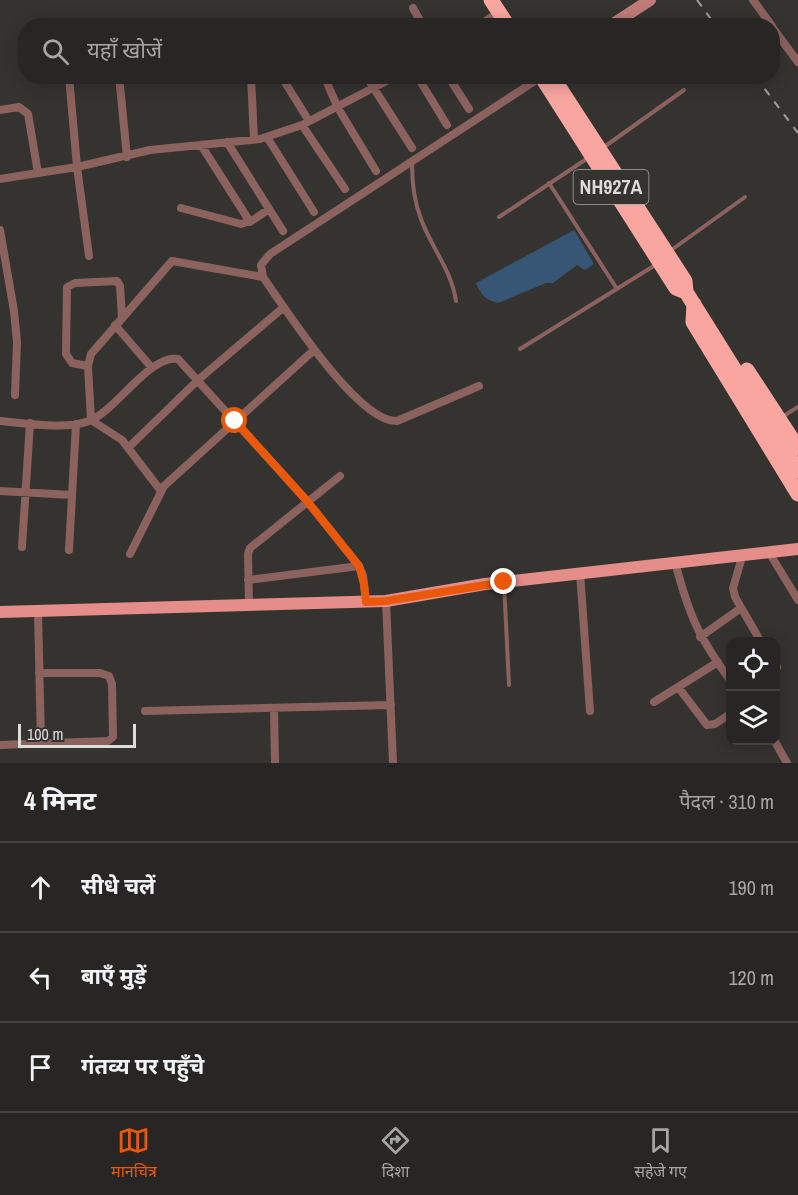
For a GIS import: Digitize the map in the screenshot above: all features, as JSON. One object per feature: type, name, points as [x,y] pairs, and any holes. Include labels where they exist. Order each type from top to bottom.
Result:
[{"type":"highway","points":[[498,4],[504,18]]},
{"type":"highway","points":[[498,4],[511,18]]},
{"type":"highway","name":"NH927A","points":[[549,84],[663,257],[676,288],[693,303],[798,471]]},
{"type":"highway","points":[[796,442],[710,312],[693,303],[693,322],[798,494]]},
{"type":"main road","points":[[622,18],[650,0]]},
{"type":"main road","points":[[0,612],[249,599],[386,601],[504,582],[675,562],[770,554],[798,549]]},
{"type":"street","points":[[753,0],[766,18]]},
{"type":"street","points":[[485,18],[498,4]]},
{"type":"street","points":[[413,8],[419,18]]},
{"type":"street","points":[[780,37],[798,62]]},
{"type":"street","points":[[70,84],[77,167],[89,256]]},
{"type":"street","points":[[120,84],[127,157]]},
{"type":"street","points":[[251,84],[254,139]]},
{"type":"street","points":[[285,84],[305,123],[345,189]]},
{"type":"street","points":[[328,84],[338,108],[376,171]]},
{"type":"street","points":[[371,84],[412,148]]},
{"type":"street","points":[[0,179],[77,167],[150,150],[267,137],[338,108],[383,84]]},
{"type":"street","points":[[422,84],[447,125]]},
{"type":"street","points":[[453,84],[469,110]]},
{"type":"street","points":[[479,386],[397,421],[378,417],[340,381],[314,350],[263,277],[261,265],[270,254],[533,84]]},
{"type":"street","points":[[0,110],[19,108],[28,114],[38,173]]},
{"type":"street","points":[[267,137],[314,212]]},
{"type":"street","points":[[227,142],[283,231]]},
{"type":"street","points":[[201,145],[250,222]]},
{"type":"street","points":[[181,208],[241,224],[250,222],[268,210]]},
{"type":"street","points":[[0,230],[17,342],[15,395]]},
{"type":"street","points":[[91,420],[88,366],[91,354],[172,261],[263,277]]},
{"type":"street","points":[[88,366],[72,363],[66,354],[67,287],[75,283],[117,281],[120,285],[122,318]]},
{"type":"street","points":[[0,288],[10,287]]},
{"type":"street","points":[[129,447],[198,380],[284,307]]},
{"type":"street","points":[[115,325],[152,368]]},
{"type":"street","points":[[130,554],[161,491],[314,350]]},
{"type":"street","points":[[0,421],[76,424],[91,420],[109,410],[152,368],[165,360],[178,359],[307,501],[359,566],[366,602]]},
{"type":"street","points":[[91,420],[117,435],[129,447],[161,491]]},
{"type":"street","points":[[22,548],[30,423]]},
{"type":"street","points":[[69,550],[76,424]]},
{"type":"street","points":[[249,599],[248,554],[250,548],[340,476]]},
{"type":"street","points":[[0,491],[72,495]]},
{"type":"street","points":[[770,554],[798,600]]},
{"type":"street","points":[[742,557],[734,588],[735,597],[758,637]]},
{"type":"street","points":[[675,562],[689,614],[700,637],[726,674]]},
{"type":"street","points":[[248,580],[359,566]]},
{"type":"street","points":[[580,573],[590,711]]},
{"type":"street","points":[[386,601],[393,763]]},
{"type":"street","points":[[700,637],[741,608]]},
{"type":"street","points":[[38,611],[41,744]]},
{"type":"street","points":[[654,702],[718,662]]},
{"type":"street","points":[[0,745],[108,741],[113,732],[112,684],[105,674],[39,673]]},
{"type":"street","points":[[678,687],[707,725],[715,724],[726,717]]},
{"type":"street","points":[[145,711],[391,705]]},
{"type":"street","points":[[274,708],[274,763]]},
{"type":"street","points":[[776,745],[787,763]]},
{"type":"lane","points":[[499,217],[684,90]]},
{"type":"lane","points":[[412,164],[412,185],[422,220],[453,285],[456,301]]},
{"type":"lane","points":[[549,183],[617,289]]},
{"type":"lane","points":[[520,350],[617,289],[745,197]]},
{"type":"lane","points":[[779,419],[798,407]]},
{"type":"lane","points":[[504,582],[509,685]]},
{"type":"water","points":[[574,230],[594,264],[585,270],[577,265],[553,283],[546,283],[498,303],[484,296],[476,283]]},
{"type":"railway","points":[[697,0],[710,18]]},
{"type":"railway","points":[[761,84],[798,133]]},
{"type":"route","points":[[235,421],[307,501],[359,566],[363,574],[366,602],[386,601],[504,582]]}]
